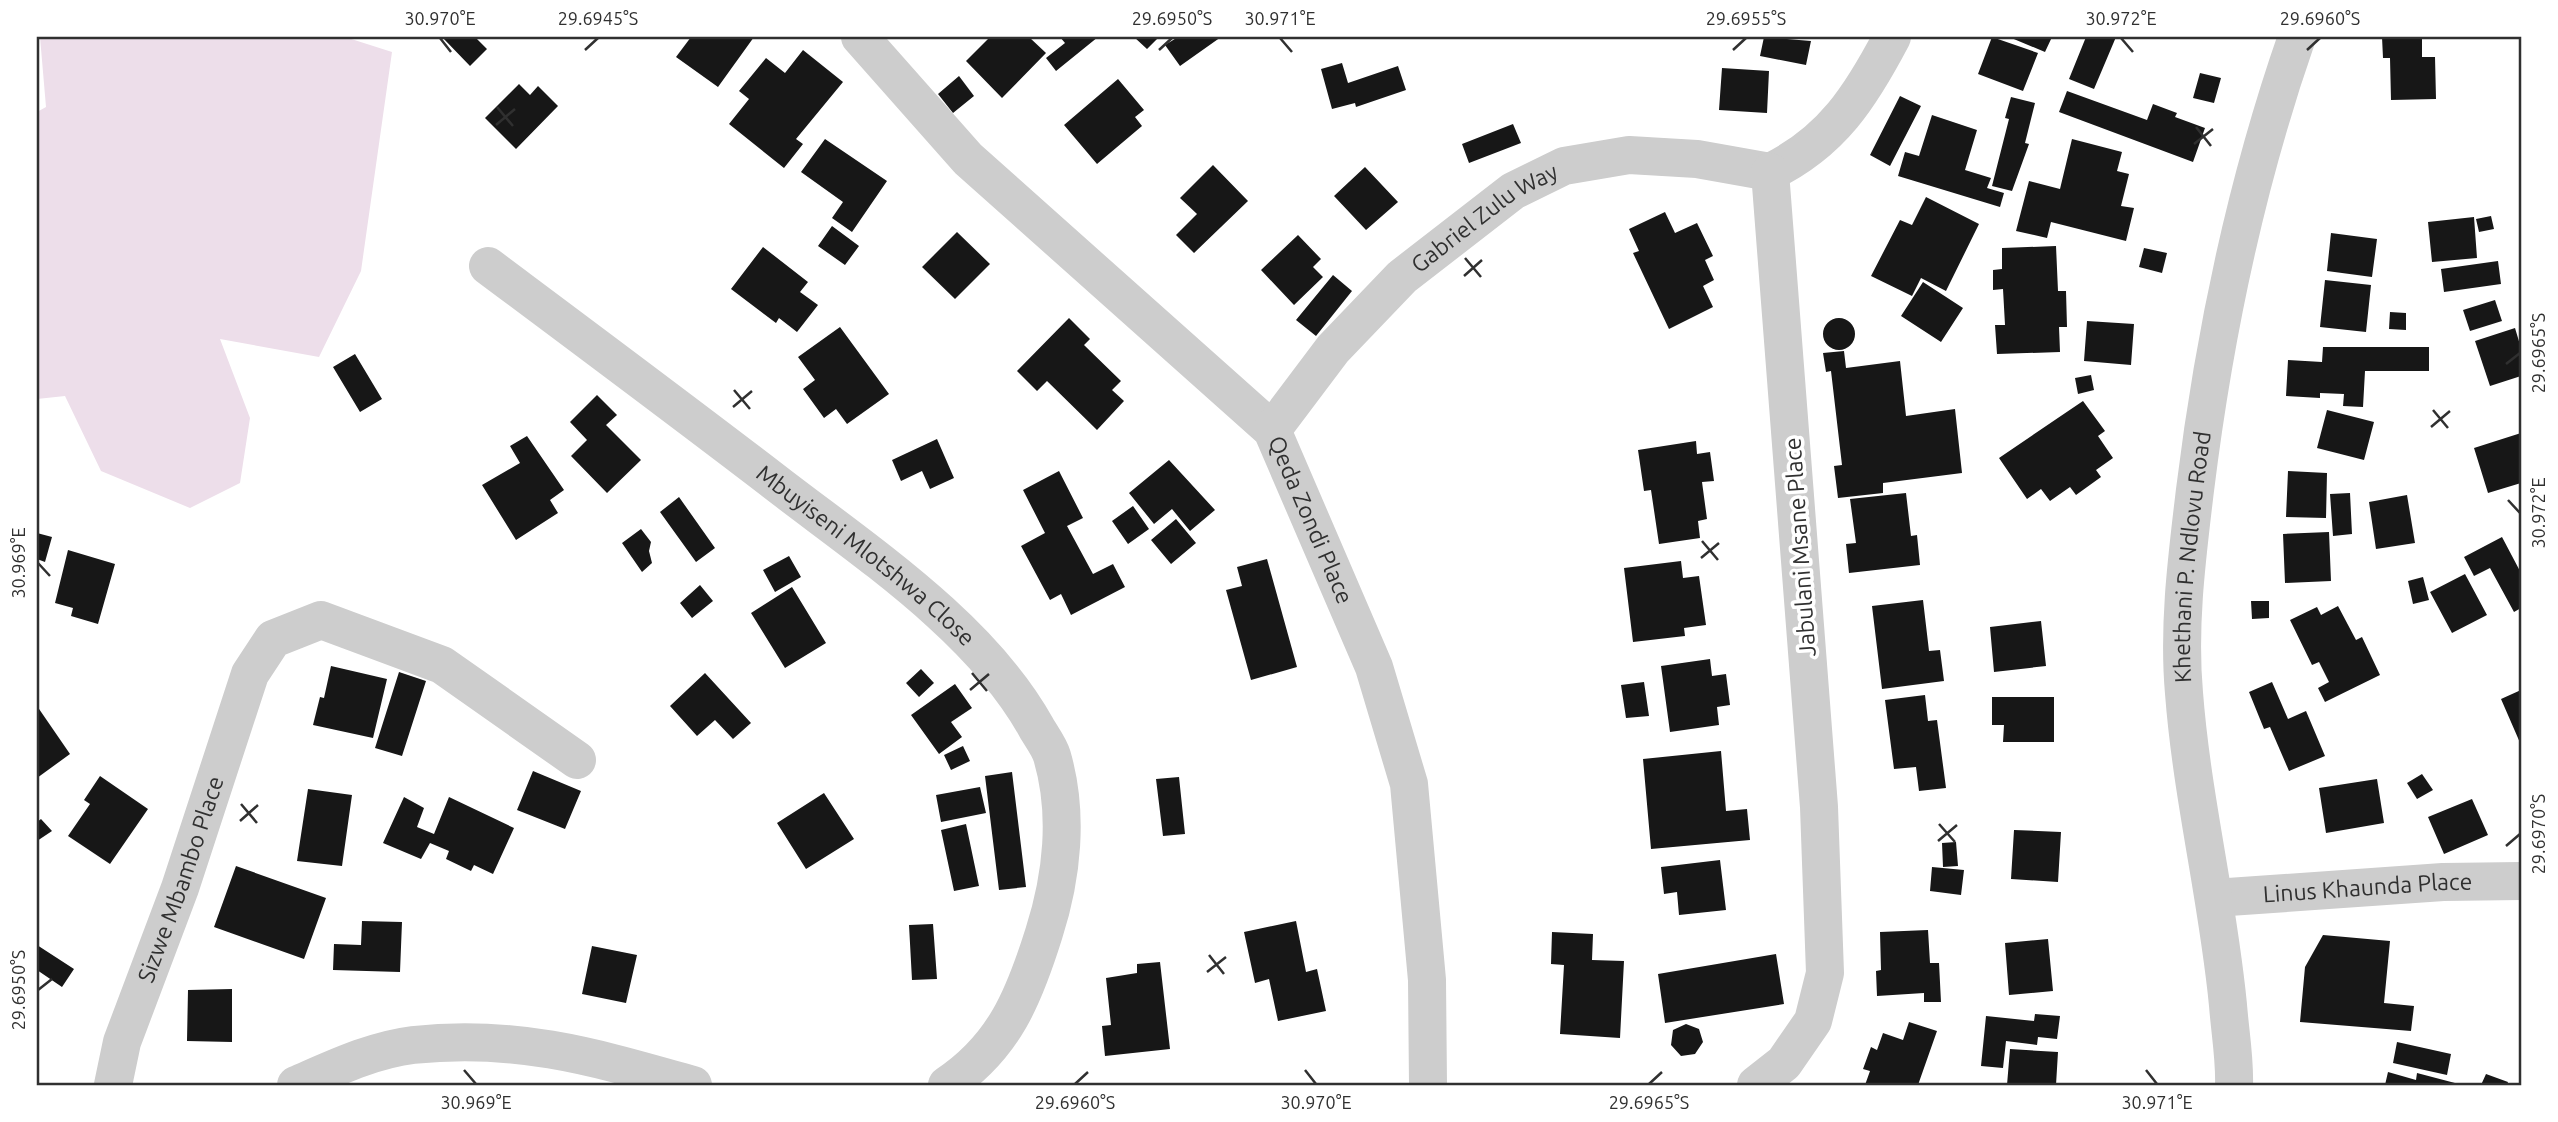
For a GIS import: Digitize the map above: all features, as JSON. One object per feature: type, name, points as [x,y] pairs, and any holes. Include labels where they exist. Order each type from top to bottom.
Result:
[{"type":"street","name":"Qeda Zondi Place","points":[[860,37],[968,159],[1272,430],[1374,667],[1409,784],[1427,980],[1428,1085]]},
{"type":"street","points":[[1770,172],[1801,158],[1837,125],[1871,77],[1892,37]]},
{"type":"street","name":"Khethani P. Ndlovu Road","points":[[2234,1085],[2226,981],[2214,898],[2193,789],[2183,690],[2183,604],[2206,399],[2224,306],[2271,111],[2297,37]]},
{"type":"street","name":"Gabriel Zulu Way","points":[[1272,430],[1334,349],[1402,277],[1513,191],[1564,166],[1629,155],[1697,159],[1770,172]]},
{"type":"street","name":"Jabulani Msane Place","points":[[1756,1085],[1784,1063],[1813,1021],[1825,974],[1819,807],[1770,172]]},
{"type":"street","name":"Mbuyiseni Mlotshwa Close","points":[[488,266],[893,573],[992,661],[1027,711],[1052,755],[1063,826],[1057,894],[1030,979],[1002,1035],[968,1071],[947,1085]]},
{"type":"street","name":"Sizwe Mbambo Place","points":[[113,1085],[122,1042],[180,888],[250,674],[273,639],[321,620],[442,665],[577,761]]},
{"type":"street","name":"Linus Khaunda Place","points":[[2214,898],[2443,882],[2521,881]]},
{"type":"street","points":[[296,1085],[343,1064],[411,1045],[505,1041],[582,1053],[693,1085]]},
{"type":"shaded area","points":[[40,37],[345,37],[392,52],[361,271],[319,357],[220,339],[250,418],[240,483],[190,508],[101,471],[65,396],[37,399],[37,112],[46,107]]},
{"type":"building","points":[[442,37],[475,37],[487,49],[470,66]]},
{"type":"building","points":[[691,37],[754,37],[718,87],[676,57]]},
{"type":"building","points":[[990,37],[1029,37],[1046,53],[1002,98],[966,61]]},
{"type":"building","points":[[1060,37],[1098,37],[1056,71],[1046,58],[1065,43]]},
{"type":"building","points":[[1134,37],[1159,37],[1147,49]]},
{"type":"building","points":[[1178,37],[1221,37],[1180,66],[1165,45]]},
{"type":"building","points":[[1764,37],[1811,41],[1806,65],[1760,56]]},
{"type":"building","points":[[1992,37],[2038,53],[2023,91],[1978,74]]},
{"type":"building","points":[[2009,37],[2052,37],[2045,52]]},
{"type":"building","points":[[2086,37],[2116,37],[2094,89],[2069,79]]},
{"type":"building","points":[[2382,37],[2422,37],[2422,57],[2435,57],[2436,99],[2391,100],[2390,58],[2383,58]]},
{"type":"building","points":[[803,50],[843,82],[796,139],[803,144],[784,168],[729,124],[749,99],[739,91],[766,58],[785,73]]},
{"type":"building","points":[[1342,63],[1348,83],[1398,66],[1406,90],[1356,107],[1355,103],[1332,109],[1321,69]]},
{"type":"building","points":[[1722,68],[1769,71],[1767,113],[1719,110]]},
{"type":"building","points":[[2200,73],[2221,78],[2214,103],[2193,98]]},
{"type":"building","points":[[959,76],[974,96],[953,113],[938,94]]},
{"type":"building","points":[[1118,79],[1144,110],[1135,117],[1142,126],[1097,164],[1064,125]]},
{"type":"building","points":[[519,84],[530,95],[538,86],[558,106],[516,149],[485,118]]},
{"type":"building","points":[[2067,91],[2147,120],[2153,104],[2177,113],[2175,117],[2205,128],[2193,162],[2059,112]]},
{"type":"building","points":[[1900,96],[1921,106],[1890,166],[1870,155]]},
{"type":"building","points":[[2011,97],[2035,103],[2025,143],[2029,144],[2012,191],[1992,186],[2009,119],[2005,118]]},
{"type":"building","points":[[1932,115],[1977,130],[1965,170],[1991,178],[1987,188],[2004,193],[2000,207],[1898,176],[1905,152],[1919,156]]},
{"type":"building","points":[[1513,124],[1521,143],[1469,163],[1462,144]]},
{"type":"building","points":[[825,139],[887,181],[852,232],[832,218],[843,202],[801,172]]},
{"type":"building","points":[[2072,139],[2122,152],[2117,171],[2129,174],[2121,206],[2134,208],[2126,241],[2051,222],[2047,238],[2016,231],[2029,181],[2060,189]]},
{"type":"building","points":[[1213,165],[1248,201],[1194,253],[1176,235],[1197,214],[1180,198]]},
{"type":"building","points":[[1365,167],[1398,202],[1366,230],[1334,196]]},
{"type":"building","points":[[1926,197],[1979,224],[1946,291],[1921,278],[1912,296],[1871,276],[1900,220],[1912,225]]},
{"type":"building","points":[[1665,212],[1675,233],[1697,223],[1713,256],[1705,260],[1714,280],[1703,286],[1713,307],[1669,329],[1633,253],[1639,251],[1629,229]]},
{"type":"building","points":[[2491,216],[2494,229],[2479,232],[2476,219]]},
{"type":"building","points":[[2474,217],[2477,258],[2432,262],[2428,222]]},
{"type":"building","points":[[832,226],[859,246],[845,265],[818,246]]},
{"type":"building","points":[[957,232],[990,264],[955,299],[922,267]]},
{"type":"building","points":[[2331,233],[2377,239],[2372,277],[2327,271]]},
{"type":"building","points":[[1298,235],[1321,259],[1313,267],[1323,277],[1294,305],[1261,270]]},
{"type":"building","points":[[2056,246],[2058,291],[2066,291],[2067,327],[2059,327],[2060,352],[1997,354],[1995,325],[2005,325],[2003,289],[1993,290],[1993,270],[2002,269],[2002,248]]},
{"type":"building","points":[[763,247],[808,282],[800,292],[818,305],[797,332],[779,318],[776,323],[731,289]]},
{"type":"building","points":[[2144,248],[2167,253],[2162,273],[2139,267]]},
{"type":"building","points":[[2498,261],[2501,284],[2444,292],[2441,269]]},
{"type":"building","points":[[1333,275],[1352,291],[1316,336],[1296,320]]},
{"type":"building","points":[[2325,280],[2371,285],[2366,332],[2320,327]]},
{"type":"building","points":[[1923,282],[1963,308],[1941,342],[1901,316]]},
{"type":"building","points":[[2495,300],[2502,321],[2470,331],[2463,310]]},
{"type":"building","points":[[2390,312],[2406,313],[2406,330],[2389,329]]},
{"type":"building","points":[[1069,318],[1090,339],[1084,345],[1121,381],[1112,390],[1124,401],[1097,430],[1047,381],[1037,391],[1017,371]]},
{"type":"building","points":[[1839,318],[1850,323],[1855,334],[1850,345],[1839,350],[1828,345],[1823,334],[1828,323]]},
{"type":"building","points":[[2087,321],[2134,324],[2131,365],[2084,361]]},
{"type":"building","points":[[840,327],[889,394],[847,424],[836,409],[824,418],[803,389],[815,380],[798,357]]},
{"type":"building","points":[[2515,328],[2521,348],[2521,376],[2490,386],[2475,341]]},
{"type":"building","points":[[2323,347],[2429,347],[2429,371],[2365,371],[2363,407],[2343,406],[2344,394],[2320,393],[2320,398],[2286,396],[2288,360],[2322,362]]},
{"type":"building","points":[[1844,351],[1846,368],[1900,361],[1906,416],[1955,409],[1962,473],[1883,483],[1883,493],[1838,498],[1834,466],[1842,465],[1831,371],[1826,372],[1823,353]]},
{"type":"building","points":[[355,354],[382,399],[360,412],[333,367]]},
{"type":"building","points":[[2091,375],[2094,390],[2078,394],[2075,378]]},
{"type":"building","points":[[597,395],[617,415],[606,425],[641,460],[607,493],[571,456],[587,440],[570,422]]},
{"type":"building","points":[[2083,401],[2105,431],[2098,436],[2113,458],[2096,470],[2101,477],[2076,495],[2070,487],[2050,501],[2041,489],[2027,499],[1999,458]]},
{"type":"building","points":[[2327,410],[2374,422],[2364,460],[2317,448]]},
{"type":"building","points":[[2521,433],[2521,483],[2488,493],[2474,448]]},
{"type":"building","points":[[527,436],[564,490],[550,500],[558,513],[516,540],[482,485],[520,463],[510,446]]},
{"type":"building","points":[[937,439],[954,478],[930,489],[922,471],[901,481],[892,460]]},
{"type":"building","points":[[1696,441],[1697,454],[1710,452],[1714,481],[1702,482],[1707,519],[1698,521],[1700,538],[1659,544],[1651,490],[1644,491],[1638,450]]},
{"type":"building","points":[[1169,460],[1215,510],[1190,531],[1172,509],[1154,524],[1129,493]]},
{"type":"building","points":[[1059,471],[1083,518],[1067,526],[1093,574],[1113,564],[1125,587],[1071,615],[1061,594],[1050,600],[1021,546],[1045,533],[1023,490]]},
{"type":"building","points":[[2288,471],[2327,473],[2326,518],[2286,517]]},
{"type":"building","points":[[1906,493],[1911,536],[1917,535],[1920,565],[1849,573],[1846,544],[1856,543],[1850,499]]},
{"type":"building","points":[[2350,493],[2352,534],[2333,536],[2330,494]]},
{"type":"building","points":[[2407,495],[2415,543],[2376,549],[2369,502]]},
{"type":"building","points":[[679,497],[715,548],[696,562],[660,512]]},
{"type":"building","points":[[1133,506],[1149,529],[1128,544],[1112,521]]},
{"type":"building","points":[[1176,519],[1196,543],[1171,564],[1151,540]]},
{"type":"building","points":[[641,529],[651,542],[649,551],[652,563],[642,572],[622,543]]},
{"type":"building","points":[[2329,532],[2331,581],[2285,583],[2283,534]]},
{"type":"building","points":[[37,533],[52,537],[45,562],[37,559]]},
{"type":"building","points":[[2502,537],[2521,573],[2521,608],[2514,612],[2490,568],[2474,576],[2464,557]]},
{"type":"building","points":[[68,550],[115,564],[98,624],[71,616],[73,608],[55,603]]},
{"type":"building","points":[[789,556],[801,577],[775,592],[763,570]]},
{"type":"building","points":[[1267,559],[1297,667],[1251,680],[1226,590],[1242,586],[1237,567]]},
{"type":"building","points":[[1681,561],[1683,578],[1699,576],[1706,625],[1684,628],[1685,636],[1633,642],[1624,568]]},
{"type":"building","points":[[2465,574],[2487,615],[2452,633],[2430,592]]},
{"type":"building","points":[[2423,577],[2429,600],[2413,604],[2408,581]]},
{"type":"building","points":[[700,585],[713,601],[692,618],[680,603]]},
{"type":"building","points":[[792,587],[826,643],[785,668],[751,613]]},
{"type":"building","points":[[1923,600],[1929,651],[1940,650],[1944,681],[1882,689],[1872,606]]},
{"type":"building","points":[[2251,601],[2269,601],[2269,618],[2252,619]]},
{"type":"building","points":[[2338,606],[2356,640],[2362,637],[2380,675],[2325,702],[2318,688],[2329,682],[2319,662],[2312,665],[2290,620],[2317,607],[2321,615]]},
{"type":"building","points":[[2041,621],[2046,666],[1994,672],[1990,627]]},
{"type":"building","points":[[1710,659],[1712,676],[1726,674],[1730,705],[1717,707],[1719,725],[1670,732],[1661,666]]},
{"type":"building","points":[[331,666],[387,679],[373,738],[313,725],[320,697],[324,698]]},
{"type":"building","points":[[921,669],[934,683],[919,697],[906,683]]},
{"type":"building","points":[[399,672],[426,681],[402,756],[375,748]]},
{"type":"building","points":[[705,673],[751,723],[733,739],[715,720],[697,736],[670,706]]},
{"type":"building","points":[[1644,682],[1649,716],[1626,718],[1621,685]]},
{"type":"building","points":[[2272,682],[2288,719],[2306,711],[2325,756],[2289,771],[2270,727],[2264,729],[2249,692]]},
{"type":"building","points":[[955,684],[972,708],[951,722],[962,737],[939,754],[911,715]]},
{"type":"building","points":[[2521,690],[2521,745],[2501,699]]},
{"type":"building","points":[[1925,695],[1928,721],[1937,720],[1946,788],[1919,791],[1916,767],[1894,769],[1885,700]]},
{"type":"building","points":[[1992,697],[2054,697],[2054,742],[2003,742],[2004,725],[1992,725]]},
{"type":"building","points":[[37,706],[70,754],[37,778]]},
{"type":"building","points":[[963,746],[970,761],[951,770],[944,755]]},
{"type":"building","points":[[1721,751],[1726,811],[1747,809],[1750,840],[1651,849],[1643,759]]},
{"type":"building","points":[[533,771],[581,791],[565,829],[517,810]]},
{"type":"building","points":[[1012,772],[1026,887],[999,890],[985,776]]},
{"type":"building","points":[[2422,774],[2433,790],[2417,799],[2407,783]]},
{"type":"building","points":[[100,776],[148,809],[110,864],[68,836],[90,804],[84,800]]},
{"type":"building","points":[[1179,777],[1185,834],[1163,836],[1156,779]]},
{"type":"building","points":[[2377,779],[2384,823],[2326,833],[2319,788]]},
{"type":"building","points":[[980,787],[986,813],[941,822],[936,795]]},
{"type":"building","points":[[308,789],[352,795],[342,866],[297,861]]},
{"type":"building","points":[[824,793],[854,839],[806,869],[777,823]]},
{"type":"building","points":[[404,797],[424,808],[417,827],[434,834],[449,797],[514,828],[493,874],[474,865],[471,871],[446,859],[449,851],[430,843],[421,859],[383,843]]},
{"type":"building","points":[[2472,799],[2488,835],[2444,854],[2428,817]]},
{"type":"building","points":[[41,819],[52,831],[37,841],[37,822]]},
{"type":"building","points":[[966,824],[979,886],[954,891],[941,830]]},
{"type":"building","points":[[2014,830],[2061,832],[2058,882],[2011,879]]},
{"type":"building","points":[[1956,842],[1958,866],[1943,867],[1942,843]]},
{"type":"building","points":[[1720,860],[1726,910],[1679,915],[1677,892],[1664,894],[1661,867]]},
{"type":"building","points":[[236,866],[326,898],[304,959],[214,927]]},
{"type":"building","points":[[1932,867],[1964,870],[1961,895],[1930,891]]},
{"type":"building","points":[[362,921],[402,922],[400,972],[333,970],[334,944],[361,945]]},
{"type":"building","points":[[1296,921],[1306,972],[1317,969],[1326,1011],[1278,1021],[1269,979],[1255,983],[1244,932]]},
{"type":"building","points":[[933,924],[937,979],[912,980],[909,925]]},
{"type":"building","points":[[1928,930],[1930,963],[1939,963],[1941,1002],[1924,1002],[1924,993],[1877,996],[1876,971],[1881,970],[1880,932]]},
{"type":"building","points":[[1552,932],[1593,934],[1592,960],[1624,961],[1620,1038],[1560,1034],[1564,965],[1551,964]]},
{"type":"building","points":[[2323,935],[2390,941],[2384,1003],[2414,1006],[2411,1031],[2300,1022],[2305,967]]},
{"type":"building","points":[[2048,939],[2053,991],[2009,995],[2005,943]]},
{"type":"building","points":[[37,945],[74,969],[62,987],[37,970]]},
{"type":"building","points":[[592,946],[637,955],[626,1003],[582,994]]},
{"type":"building","points":[[1776,954],[1784,1004],[1665,1023],[1658,974]]},
{"type":"building","points":[[1160,962],[1170,1049],[1105,1056],[1102,1026],[1111,1025],[1106,978],[1137,973],[1137,964]]},
{"type":"building","points":[[232,989],[232,1042],[187,1041],[188,990]]},
{"type":"building","points":[[2035,1014],[2060,1016],[2057,1039],[2038,1037],[2037,1045],[2006,1041],[2003,1068],[1981,1066],[1986,1016],[2034,1021]]},
{"type":"building","points":[[1909,1022],[1937,1031],[1918,1085],[1865,1085],[1870,1071],[1863,1069],[1871,1047],[1877,1050],[1883,1033],[1903,1040]]},
{"type":"building","points":[[1686,1024],[1699,1029],[1703,1042],[1695,1054],[1681,1056],[1671,1045],[1673,1030]]},
{"type":"building","points":[[2397,1042],[2451,1054],[2447,1075],[2393,1063]]},
{"type":"building","points":[[2010,1049],[2058,1052],[2056,1085],[2007,1085]]},
{"type":"building","points":[[2388,1072],[2416,1080],[2417,1073],[2455,1083],[2385,1085]]},
{"type":"building","points":[[2486,1074],[2508,1082],[2507,1085],[2481,1085]]}]
